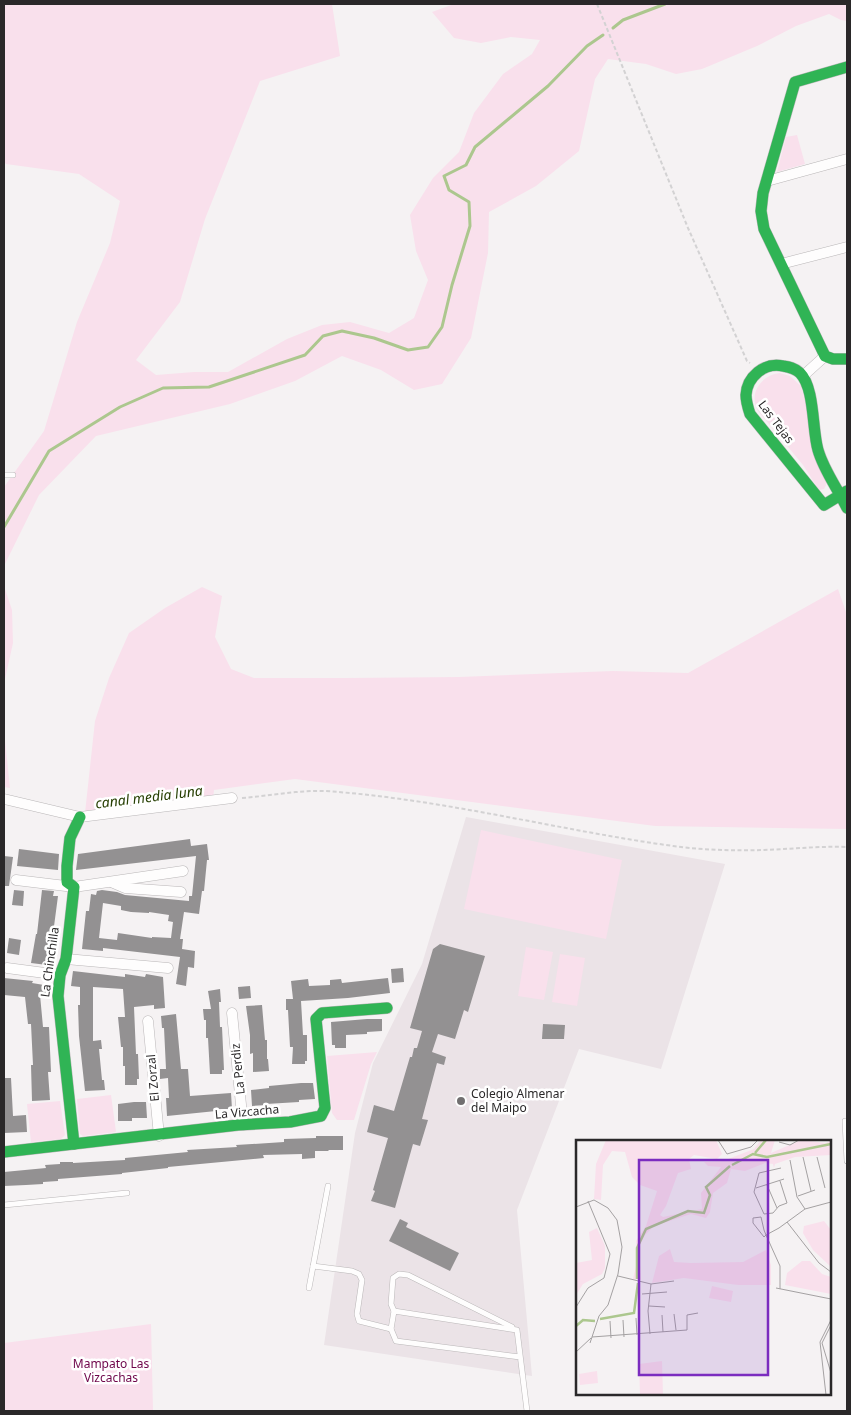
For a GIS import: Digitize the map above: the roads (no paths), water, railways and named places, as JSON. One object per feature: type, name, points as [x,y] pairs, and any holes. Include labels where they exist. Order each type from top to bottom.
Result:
[{"type":"street","points":[[825,356],[761,220],[760,202],[795,82],[847,67]]},
{"type":"street","points":[[767,181],[846,162]]},
{"type":"street","points":[[781,264],[847,247]]},
{"type":"street","points":[[825,356],[847,358]]},
{"type":"street","points":[[803,376],[825,356]]},
{"type":"street","name":"Las Tejas","points":[[844,493],[824,505],[754,420],[747,408],[745,393],[750,379],[761,369],[780,364],[792,368],[803,376],[808,390],[818,450],[826,471],[844,493],[847,508]]},
{"type":"street","points":[[4,799],[80,818],[232,798]]},
{"type":"street","name":"La Chinchilla","points":[[74,1144],[58,996],[60,975],[66,959],[74,887],[67,882],[70,838],[80,818]]},
{"type":"street","points":[[16,880],[74,887],[183,871]]},
{"type":"street","points":[[110,882],[125,888],[181,892]]},
{"type":"street","points":[[66,959],[168,968]]},
{"type":"street","points":[[6,968],[60,975]]},
{"type":"street","name":"La Vizcacha","points":[[4,1152],[159,1136],[243,1125],[282,1123],[321,1116],[325,1108],[316,1019],[322,1013],[387,1008]]},
{"type":"street","name":"La Perdiz","points":[[232,1013],[243,1125]]},
{"type":"street","name":"El Zorzal","points":[[148,1021],[159,1136]]},
{"type":"lane","points":[[4,475],[13,475]]},
{"type":"lane","points":[[847,1121],[845,1121],[847,1162]]},
{"type":"lane","points":[[309,1288],[328,1186]]},
{"type":"lane","points":[[4,1205],[127,1193]]},
{"type":"lane","points":[[313,1266],[352,1271],[359,1274],[362,1280],[358,1314],[360,1321],[391,1329]]},
{"type":"lane","points":[[517,1330],[408,1275],[399,1274],[393,1278],[391,1304],[394,1311],[391,1329],[396,1341],[520,1357]]},
{"type":"lane","points":[[394,1311],[517,1330]]},
{"type":"lane","points":[[517,1330],[527,1411]]},
{"type":"waterway","points":[[613,28],[623,20],[665,4]]},
{"type":"waterway","points":[[4,527],[49,451],[120,407],[163,388],[209,387],[305,355],[323,336],[342,331],[374,338],[408,350],[428,347],[442,327],[452,285],[470,226],[469,202],[449,190],[444,176],[466,165],[475,147],[548,86],[587,46],[603,35]]},
{"type":"place","name":"Colegio Almenar del Maipo","points":[[461,1101]]},
{"type":"water label","name":"canal media luna","points":[[149,797]]},
{"type":"park label","name":"Mampato Las Vizcachas","points":[[111,1371]]}]
